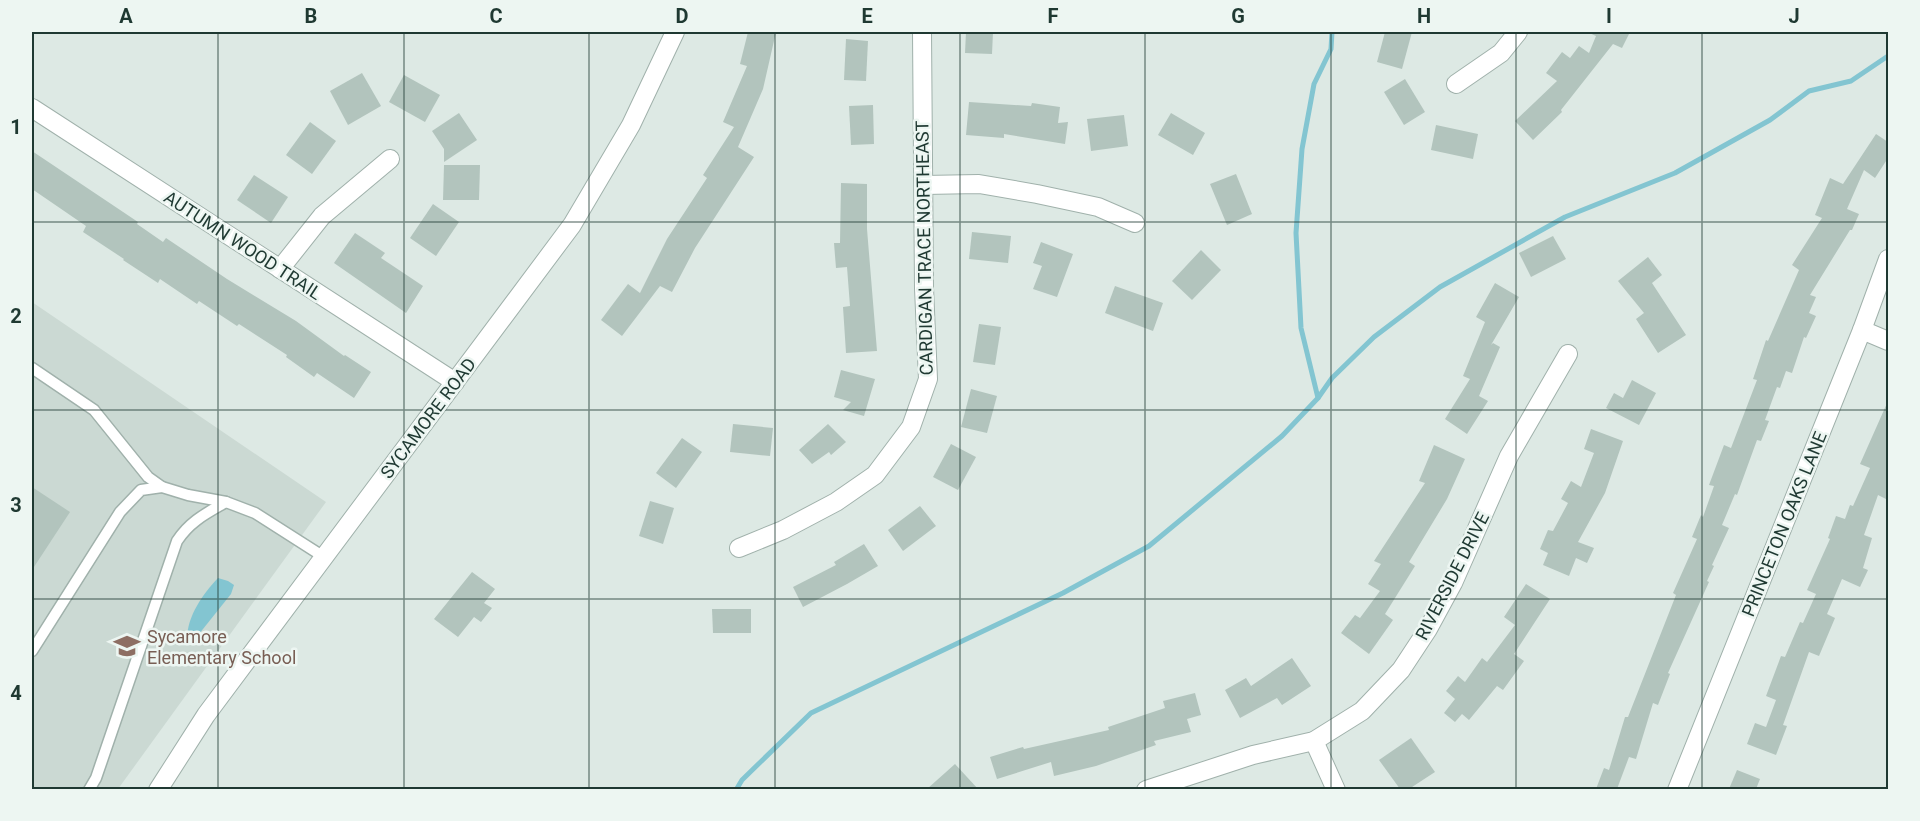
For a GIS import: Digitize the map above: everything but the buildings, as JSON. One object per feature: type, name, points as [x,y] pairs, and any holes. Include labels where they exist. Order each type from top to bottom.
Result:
[{"type":"street","name":"SYCAMORE ROAD","points":[[158,789],[206,715],[572,225],[631,125],[675,32]]},
{"type":"street","name":"CARDIGAN TRACE NORTHEAST","points":[[739,548],[783,530],[836,502],[875,475],[911,427],[928,379],[924,288],[922,32]]},
{"type":"street","points":[[1456,84],[1501,53],[1518,32]]},
{"type":"street","name":"AUTUMN WOOD TRAIL","points":[[32,108],[454,382]]},
{"type":"street","points":[[280,269],[322,216],[390,159]]},
{"type":"street","points":[[924,184],[979,184],[1037,194],[1098,207],[1135,223]]},
{"type":"street","name":"PRINCETON OAKS LANE","points":[[1677,789],[1862,330],[1888,259]]},
{"type":"street","points":[[1862,330],[1888,340]]},
{"type":"street","name":"RIVERSIDE DRIVE","points":[[1146,789],[1253,755],[1314,741],[1362,711],[1401,670],[1428,629],[1453,583],[1509,456],[1568,354]]},
{"type":"street","points":[[1314,741],[1336,789]]},
{"type":"lane","points":[[32,368],[94,410],[148,477],[162,487],[188,495],[226,502],[255,513],[324,557]]},
{"type":"lane","points":[[32,651],[120,512],[141,490],[162,487]]},
{"type":"lane","points":[[89,789],[96,778],[177,541],[184,529],[196,519],[226,502]]},
{"type":"shaded area","name":"Sycamore Elementary School","points":[[32,302],[326,502],[118,789],[32,789]]},
{"type":"water","points":[[218,578],[234,585],[231,594],[195,639],[187,639],[190,622],[197,606]]},
{"type":"waterway","points":[[1318,398],[1301,328],[1296,233],[1302,149],[1314,84],[1331,49],[1332,32]]},
{"type":"waterway","points":[[736,790],[742,780],[811,713],[1063,593],[1149,546],[1282,436],[1318,398],[1332,378],[1374,337],[1440,287],[1565,217],[1675,173],[1770,120],[1809,91],[1851,81],[1888,56]]},
{"type":"place","name":"Sycamore Elementary School","points":[[127,646]]}]
